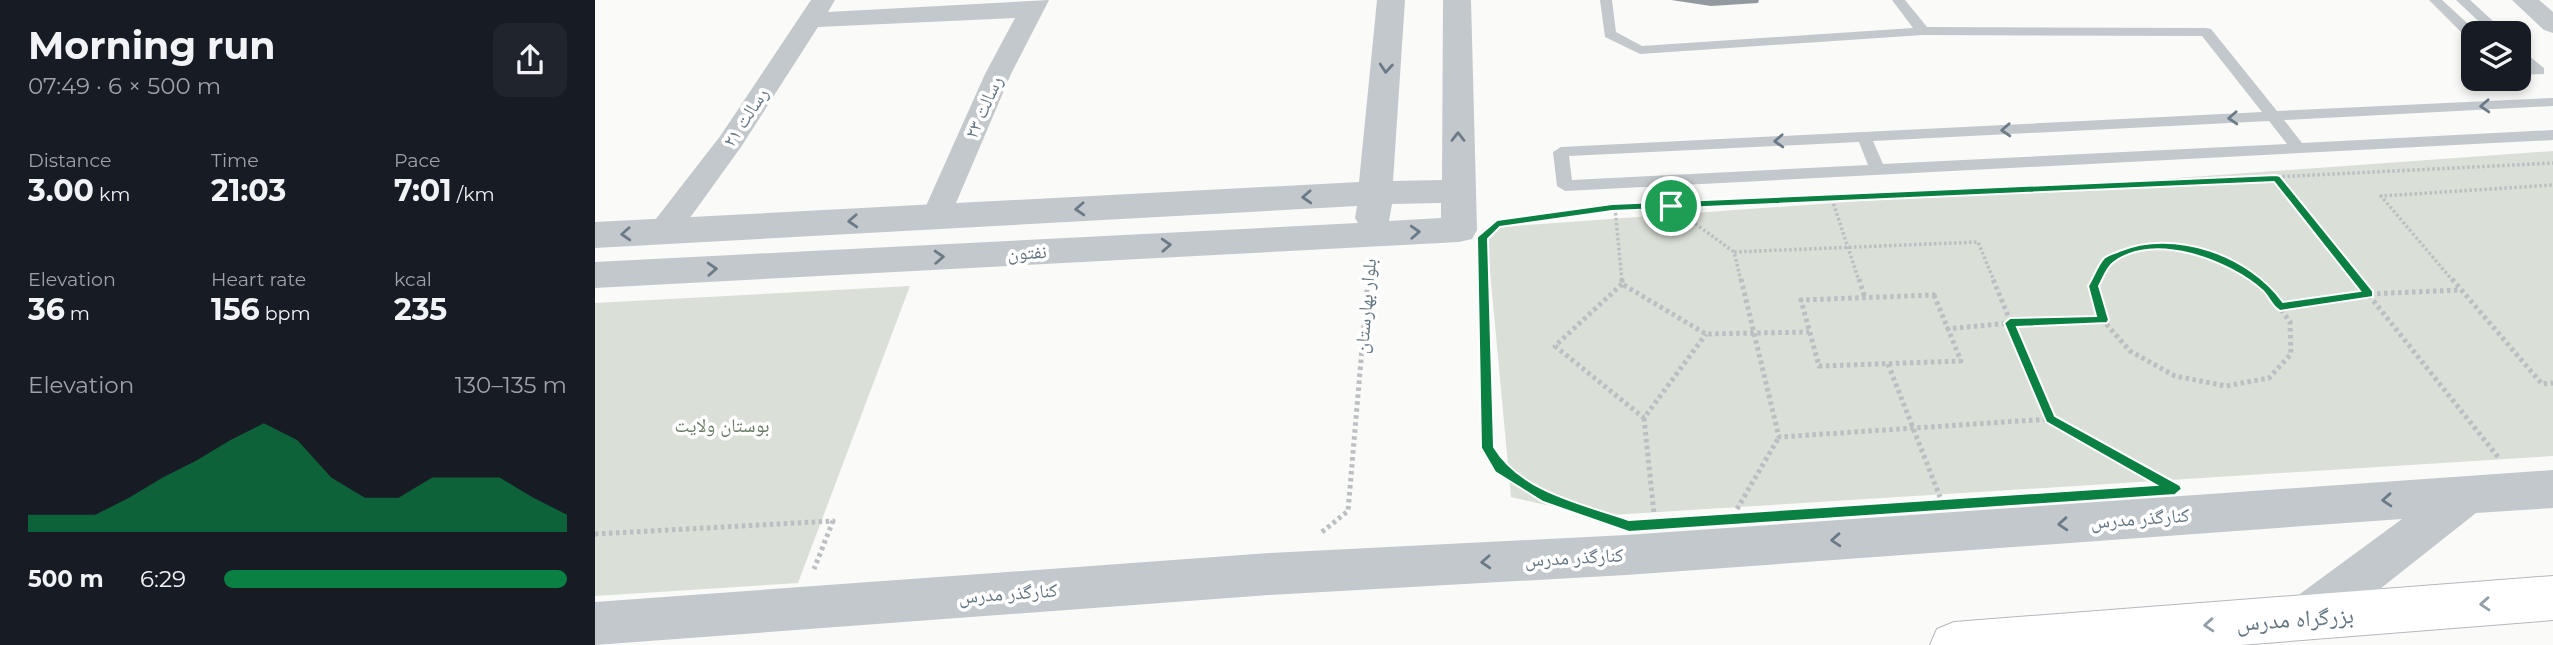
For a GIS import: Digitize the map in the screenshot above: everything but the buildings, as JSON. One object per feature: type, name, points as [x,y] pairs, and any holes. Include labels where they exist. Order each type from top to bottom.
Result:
[{"type":"highway","name":"بزرگراه مدرس","points":[[1954,645],[2553,598]]},
{"type":"street","name":"بلوار بهارستان","points":[[1371,234],[1391,0]]},
{"type":"street","points":[[1457,0],[1458,191],[1477,237]]},
{"type":"street","points":[[2524,0],[2553,25]]},
{"type":"street","points":[[816,10],[1034,5]]},
{"type":"street","name":"رسالت ۲۳","points":[[936,217],[993,84],[1034,5]]},
{"type":"street","name":"رسالت ۲۱","points":[[663,232],[731,141],[816,10]]},
{"type":"street","name":"نفتون","points":[[595,235],[1375,193],[1458,191]]},
{"type":"street","name":"نفتون","points":[[595,275],[1371,234],[1477,237]]},
{"type":"street","name":"کنارگذر مدرس","points":[[595,624],[1269,574],[1640,554],[2553,489]]},
{"type":"street","points":[[2306,618],[2467,495]]},
{"type":"lane","points":[[1607,0],[1610,34],[1640,50],[1923,31],[2206,32],[2298,148]]},
{"type":"lane","points":[[1898,0],[1923,31]]},
{"type":"lane","points":[[2435,0],[2461,25]]},
{"type":"lane","points":[[2462,0],[2485,21]]},
{"type":"lane","points":[[2531,63],[2539,71],[2531,71]]},
{"type":"lane","points":[[2553,102],[1561,152],[1565,186],[2553,135]]},
{"type":"lane","points":[[1864,136],[1878,170]]},
{"type":"path","points":[[1805,200],[2276,179],[2553,163]]},
{"type":"path","points":[[2276,179],[2506,467]]},
{"type":"path","points":[[2553,185],[2381,196],[2542,384],[2553,383]]},
{"type":"path","points":[[1832,199],[1865,298]]},
{"type":"path","points":[[1657,206],[1685,205]]},
{"type":"path","points":[[1671,206],[1734,252],[1978,242],[2050,419]]},
{"type":"path","points":[[1622,284],[1613,208],[1629,207]]},
{"type":"path","points":[[1599,210],[1497,223],[1477,237],[1488,448],[1500,468],[1548,498],[1606,518]]},
{"type":"path","name":"بلوار بهارستان","points":[[1318,535],[1348,511],[1371,234]]},
{"type":"path","points":[[2140,247],[2183,247],[2228,262],[2267,289],[2280,307],[2290,322],[2291,354],[2269,378],[2226,386],[2175,376],[2130,351],[2103,320],[2094,286],[2108,260],[2140,247]]},
{"type":"path","points":[[1731,518],[1779,437],[1734,252]]},
{"type":"path","points":[[1622,284],[1706,334],[1809,332]]},
{"type":"path","points":[[1622,284],[1555,346],[1644,418]]},
{"type":"path","points":[[2280,307],[2369,294],[2459,290]]},
{"type":"path","points":[[1934,295],[1946,329],[1961,361],[1819,366],[1801,300],[1934,295]]},
{"type":"path","points":[[1946,329],[2010,323],[2103,320]]},
{"type":"path","points":[[1655,524],[1644,418],[1706,334]]},
{"type":"path","points":[[1888,364],[1943,504]]},
{"type":"path","points":[[1779,437],[2050,419],[2164,483]]},
{"type":"path","points":[[595,534],[833,521],[798,609]]},
{"type":"green space","points":[[2553,151],[2553,456],[1595,516],[1511,497],[1486,228]]},
{"type":"green space","name":"بوستان ولایت","points":[[910,286],[798,583],[595,596],[595,303]]},
{"type":"route","points":[[2276,179],[2369,294],[2280,307],[2267,289],[2228,262],[2183,247],[2140,247],[2108,260],[2094,286],[2103,320],[2010,323],[2050,419],[2175,489],[1629,526],[1548,498],[1500,468],[1488,448],[1482,237],[1497,223],[1612,208],[1671,206],[2276,179]]}]
